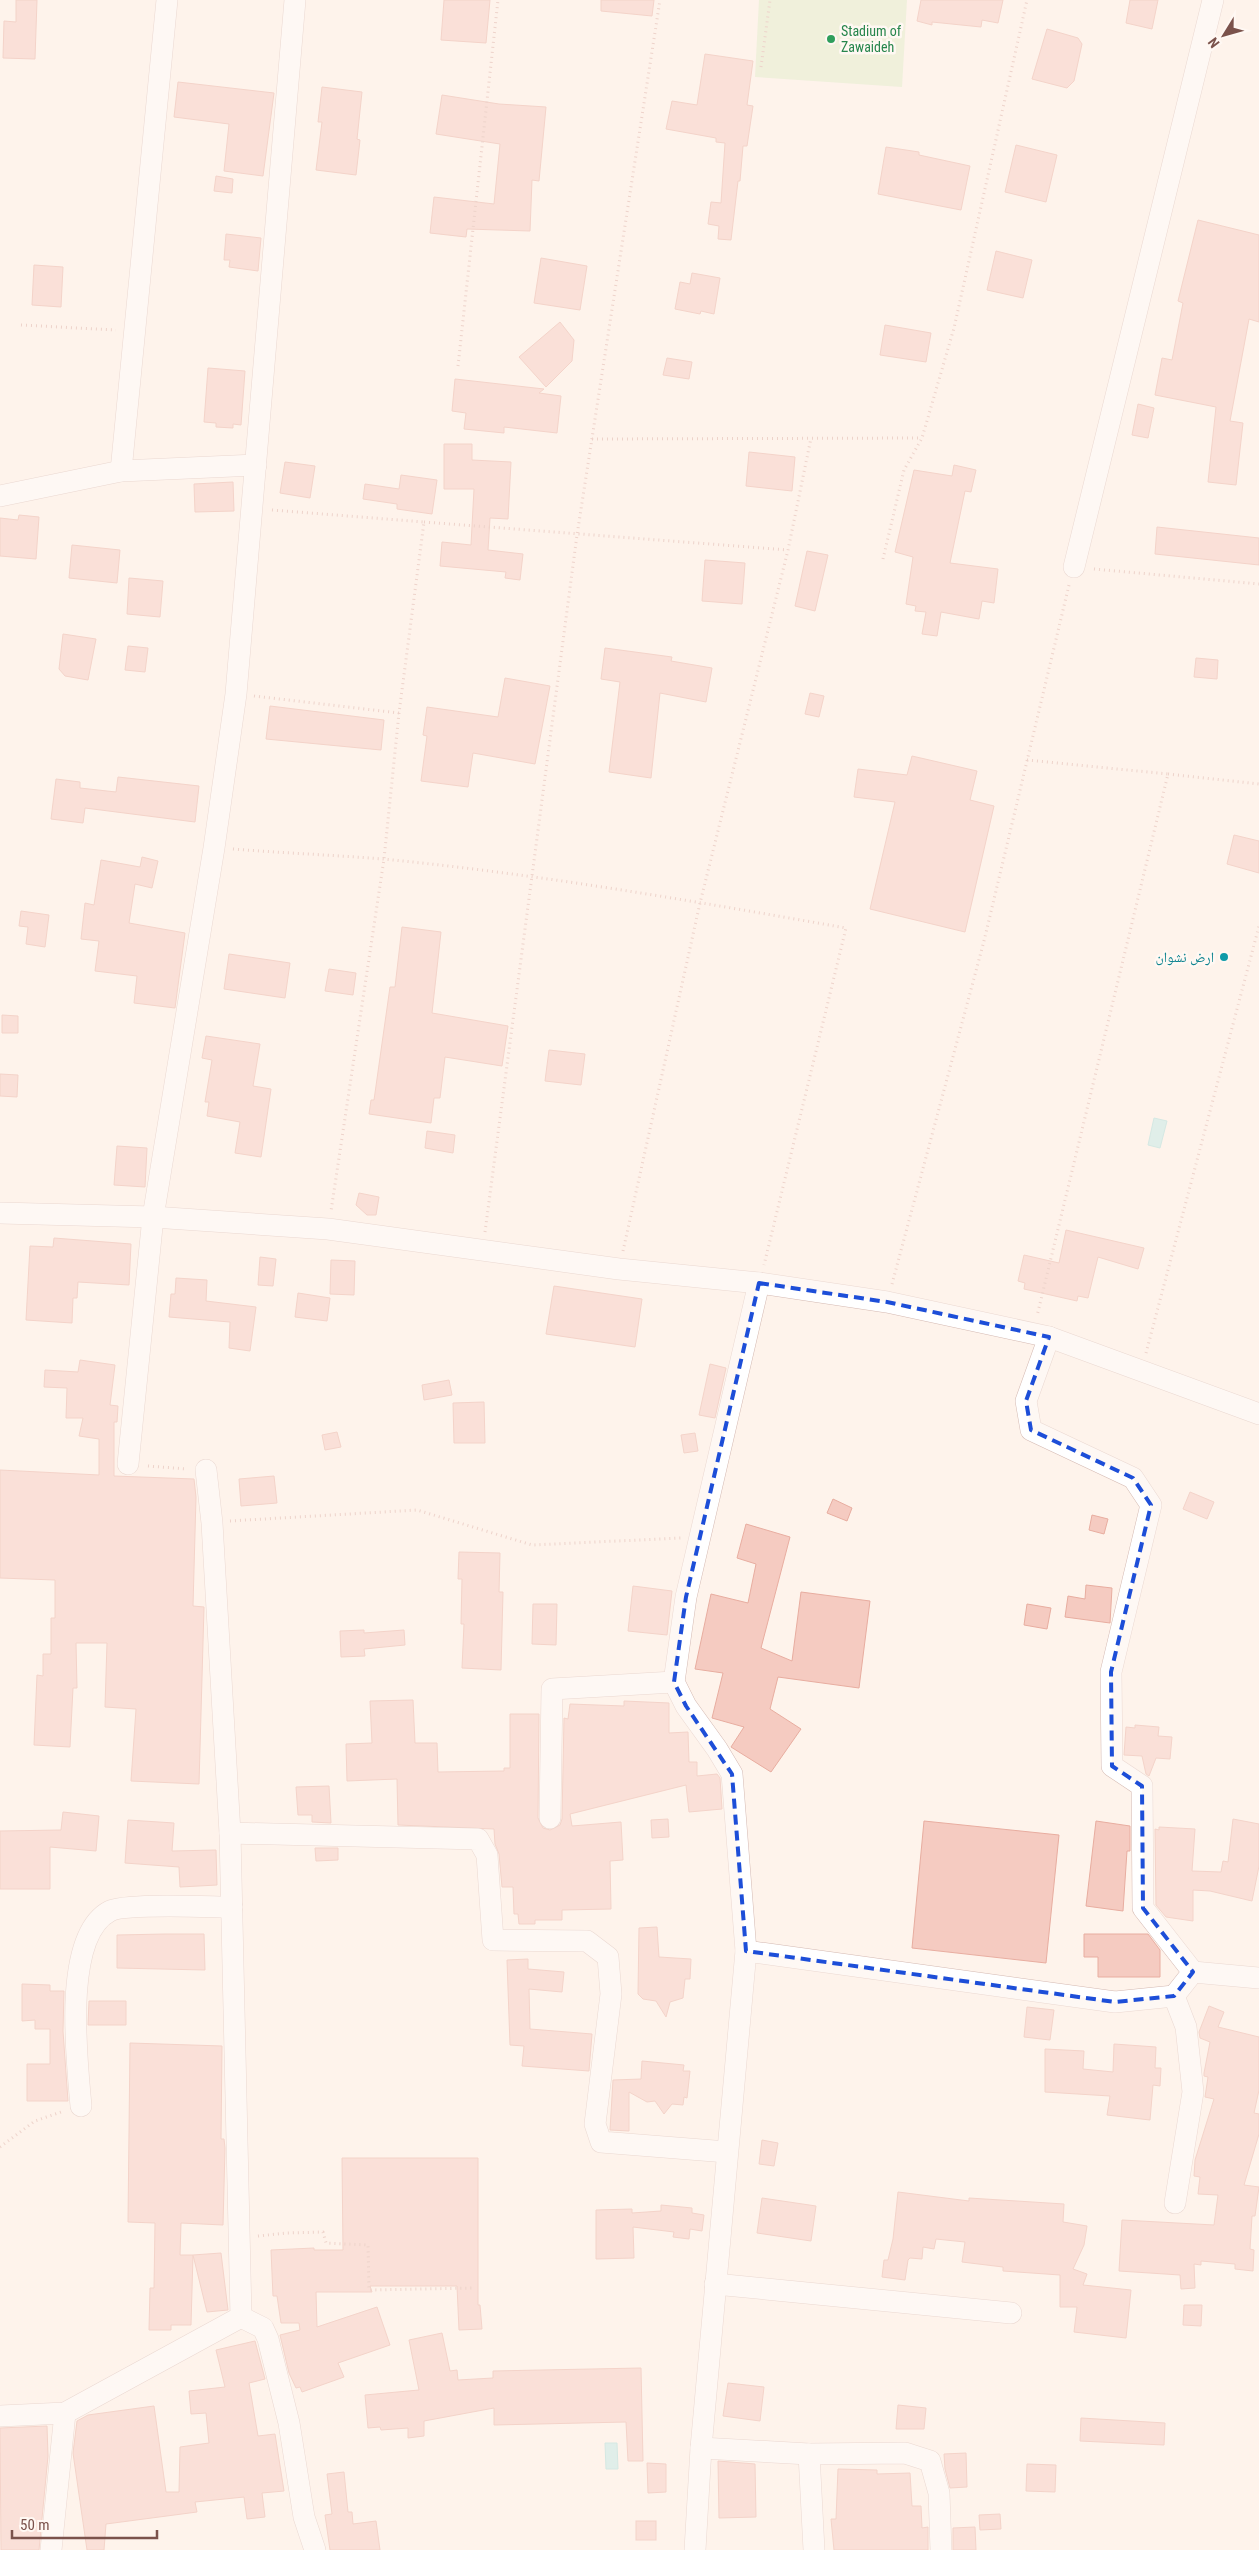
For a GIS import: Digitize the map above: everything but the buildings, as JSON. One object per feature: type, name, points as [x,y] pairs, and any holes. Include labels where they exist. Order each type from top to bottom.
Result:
[{"type":"street","points":[[121,470],[167,0]]},
{"type":"street","points":[[128,1464],[154,1217],[214,848],[236,694],[295,0]]},
{"type":"street","points":[[1074,567],[1213,0]]},
{"type":"street","points":[[0,496],[121,470],[256,465]]},
{"type":"street","points":[[0,1213],[154,1217],[328,1229],[619,1269],[760,1283],[888,1302],[1041,1335],[1259,1414]]},
{"type":"street","points":[[695,2550],[701,2448],[746,1950],[732,1774],[717,1749],[686,1706],[674,1682],[686,1597],[760,1283]]},
{"type":"street","points":[[1041,1335],[1026,1401],[1031,1430],[1133,1478],[1151,1505],[1112,1672],[1112,1766],[1142,1786],[1143,1908],[1193,1972],[1259,1978]]},
{"type":"street","points":[[206,1470],[212,1522],[230,1833],[241,2317]]},
{"type":"street","points":[[550,1818],[552,1689],[674,1682]]},
{"type":"street","points":[[230,1833],[478,1839],[486,1855],[493,1940],[588,1941],[608,1957],[611,1994],[595,2124],[601,2142],[727,2152]]},
{"type":"street","points":[[81,2106],[75,1999],[84,1946],[95,1923],[111,1910],[119,1909],[232,1907]]},
{"type":"street","points":[[746,1950],[1115,2002],[1174,1996],[1193,1972]]},
{"type":"street","points":[[1174,1996],[1186,2027],[1193,2092],[1175,2203]]},
{"type":"street","points":[[715,2284],[1011,2313]]},
{"type":"street","points":[[0,2416],[65,2413],[241,2317]]},
{"type":"street","points":[[241,2317],[263,2328],[268,2339],[290,2423],[304,2517],[315,2550]]},
{"type":"street","points":[[51,2550],[65,2413]]},
{"type":"street","points":[[701,2448],[809,2454],[905,2453],[930,2461],[938,2493],[941,2550]]},
{"type":"street","points":[[809,2454],[814,2550]]},
{"type":"path","points":[[458,366],[498,0]]},
{"type":"path","points":[[483,1250],[577,535],[660,0]]},
{"type":"path","points":[[761,67],[770,0]]},
{"type":"path","points":[[883,559],[904,470],[922,438],[954,328],[1026,0]]},
{"type":"path","points":[[21,325],[134,330]]},
{"type":"path","points":[[619,1269],[700,903],[788,550],[811,438]]},
{"type":"path","points":[[592,439],[922,438]]},
{"type":"path","points":[[252,509],[788,550]]},
{"type":"path","points":[[328,1229],[384,859],[399,713],[424,522]]},
{"type":"path","points":[[888,1302],[984,941],[1074,567],[1259,584]]},
{"type":"path","points":[[236,694],[399,713]]},
{"type":"path","points":[[1027,760],[1259,784]]},
{"type":"path","points":[[1041,1335],[1168,774]]},
{"type":"path","points":[[214,848],[384,859],[532,878],[700,903],[846,928],[760,1283]]},
{"type":"path","points":[[1141,1371],[1259,926]]},
{"type":"path","points":[[128,1464],[206,1470]]},
{"type":"path","points":[[212,1522],[418,1510],[532,1545],[701,1538]]},
{"type":"path","points":[[0,2147],[35,2121],[81,2106]]},
{"type":"path","points":[[240,2239],[287,2233],[323,2232],[326,2243],[368,2245],[369,2290],[474,2288]]},
{"type":"highlighted area","points":[[759,1283],[887,1302],[1049,1337],[1026,1401],[1031,1430],[1133,1478],[1151,1505],[1111,1672],[1112,1766],[1142,1786],[1143,1908],[1193,1972],[1174,1996],[1115,2002],[746,1951],[732,1774],[686,1706],[674,1682],[686,1597]]},
{"type":"green space","name":"Stadium of Zawaideh","points":[[759,0],[907,0],[902,87],[755,77]]},
{"type":"water","points":[[1154,1118],[1167,1121],[1160,1148],[1148,1145]]},
{"type":"water","points":[[605,2443],[617,2443],[618,2469],[606,2469]]},
{"type":"place","name":"Stadium of Zawaideh","points":[[831,39]]},
{"type":"place","name":"ارض نشوان","points":[[1224,957]]}]
